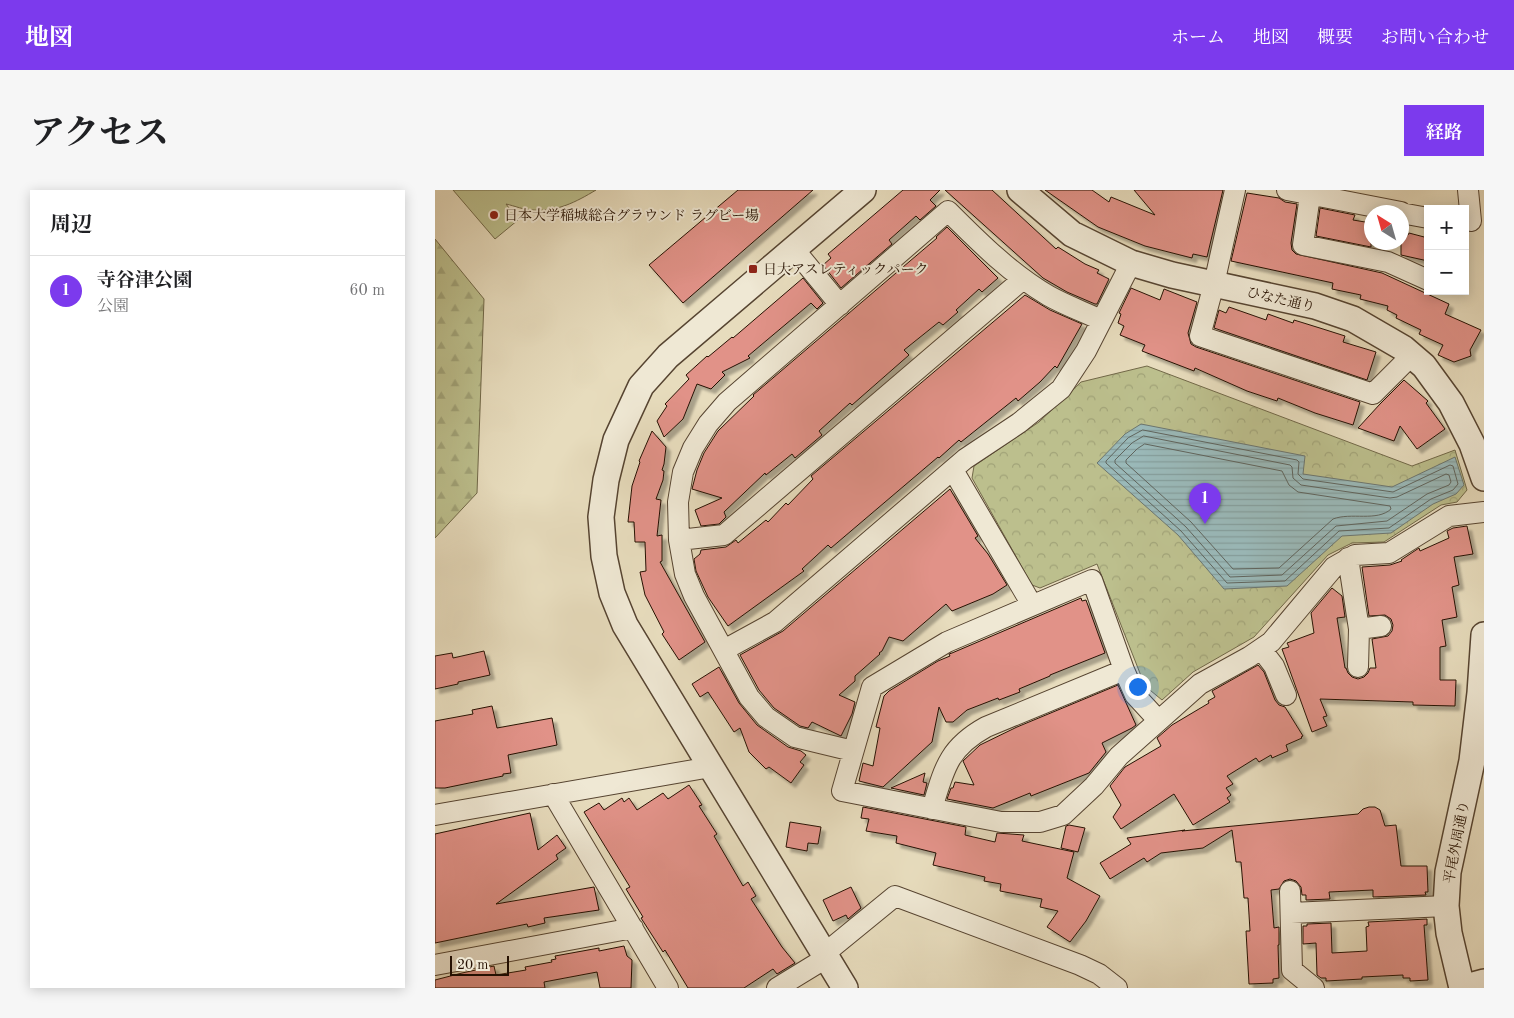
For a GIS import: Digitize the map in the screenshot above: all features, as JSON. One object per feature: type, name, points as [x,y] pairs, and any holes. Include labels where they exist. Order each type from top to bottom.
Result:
[{"type":"street","points":[[845,988],[625,625],[612,593],[604,556],[601,517],[616,440],[641,386],[668,356],[863,190]]},
{"type":"street","name":"ひなた通り","points":[[1020,190],[1072,234],[1131,264],[1172,275],[1315,306],[1353,319],[1403,348],[1425,366],[1451,403],[1472,444],[1484,478]]},
{"type":"street","points":[[1235,190],[1215,284],[1201,336],[1373,394],[1412,355]]},
{"type":"street","points":[[1287,190],[1364,206]]},
{"type":"street","points":[[1468,190],[1473,220]]},
{"type":"street","points":[[1311,195],[1303,245],[1388,262],[1424,278]]},
{"type":"street","points":[[853,751],[795,737],[766,718],[749,697],[694,596],[685,574],[679,540],[677,502],[683,472],[693,448],[708,424],[727,402],[948,211],[971,235],[1023,279],[1050,296],[1101,320]]},
{"type":"street","points":[[1409,214],[1424,217]]},
{"type":"street","points":[[793,248],[840,306]]},
{"type":"street","points":[[724,650],[775,622],[965,459],[1019,424],[1061,389],[1086,351],[1131,264]]},
{"type":"street","points":[[679,540],[724,534],[1023,279]]},
{"type":"street","points":[[953,470],[1032,605]]},
{"type":"street","points":[[1158,720],[1135,695],[1091,580],[947,642],[872,687],[842,791],[1001,822],[1040,822],[1063,815],[1094,786],[1119,756],[1200,684],[1271,642],[1334,566],[1355,555],[1389,553],[1449,516],[1470,512],[1484,512]]},
{"type":"street","points":[[1348,558],[1359,630],[1358,667]]},
{"type":"street","points":[[1359,630],[1381,626]]},
{"type":"street","name":"平尾外周通り","points":[[1484,635],[1480,693],[1472,761],[1448,872],[1445,906],[1449,933],[1462,988],[1484,982]]},
{"type":"street","points":[[1261,649],[1273,666],[1286,696]]},
{"type":"street","points":[[932,809],[943,770],[954,752],[971,736],[986,727],[1124,670]]},
{"type":"street","points":[[435,815],[711,767]]},
{"type":"street","points":[[553,794],[668,988]]},
{"type":"street","points":[[1290,891],[1292,970],[1314,988]]},
{"type":"street","points":[[777,988],[825,956],[895,896],[1080,965],[1099,974],[1117,988]]},
{"type":"street","points":[[1291,913],[1445,906]]},
{"type":"street","points":[[435,965],[633,928]]},
{"type":"green space","name":"日本大学稲城総合グラウンド ラグビー場","points":[[453,190],[596,190],[558,208],[530,210],[506,204],[518,220],[495,239]]},
{"type":"green space","points":[[435,239],[484,299],[477,493],[435,538]]},
{"type":"green space","points":[[1147,366],[1412,466],[1455,450],[1467,490],[1457,502],[1441,505],[1384,542],[1352,543],[1328,555],[1254,637],[1193,672],[1162,700],[1145,686],[1097,564],[1040,588],[1032,585],[972,478],[974,466],[1039,422],[1081,382]]},
{"type":"water","points":[[1141,424],[1305,456],[1303,474],[1392,487],[1455,457],[1464,485],[1456,494],[1433,504],[1391,533],[1342,536],[1287,586],[1224,589],[1178,535],[1097,463],[1125,434]]},
{"type":"building","points":[[738,190],[813,190],[683,303],[649,265]]},
{"type":"building","points":[[903,190],[940,190],[930,200],[936,206],[920,220],[916,216],[889,240],[892,244],[841,288],[823,265],[831,258],[828,254]]},
{"type":"building","points":[[945,190],[992,190],[1056,249],[1058,247],[1085,264],[1099,270],[1097,273],[1109,279],[1097,304],[1067,292],[1043,278]]},
{"type":"building","points":[[1045,190],[1092,190],[1109,202],[1111,197],[1155,215],[1134,190],[1223,190],[1207,257],[1193,254],[1192,258],[1145,246],[1098,227]]},
{"type":"building","points":[[1247,193],[1279,198],[1285,202],[1297,204],[1291,243],[1292,250],[1296,254],[1382,273],[1424,292],[1424,295],[1430,295],[1449,304],[1445,314],[1481,330],[1470,350],[1471,356],[1454,362],[1438,355],[1443,345],[1419,334],[1421,330],[1396,318],[1397,315],[1387,310],[1388,306],[1360,299],[1361,295],[1332,289],[1333,283],[1231,261]]},
{"type":"building","points":[[1320,208],[1355,215],[1353,220],[1364,222],[1364,246],[1316,236]]},
{"type":"building","points":[[947,227],[998,278],[982,292],[979,289],[943,325],[939,322],[904,350],[909,355],[819,431],[822,435],[795,458],[792,454],[766,475],[765,473],[724,512],[726,517],[719,524],[701,526],[695,510],[722,498],[692,489],[704,453],[718,431],[753,395],[937,238]]},
{"type":"building","points":[[1409,233],[1424,237],[1424,260],[1401,255],[1401,250],[1409,250]]},
{"type":"building","points":[[803,278],[823,303],[817,309],[811,303],[748,356],[750,358],[722,372],[725,375],[711,389],[697,384],[683,419],[664,437],[657,421],[667,406],[665,404],[689,379],[686,375],[707,356],[733,338]]},
{"type":"building","points":[[1131,288],[1160,300],[1164,289],[1197,302],[1188,333],[1191,344],[1196,347],[1360,402],[1353,425],[1315,413],[1278,398],[1277,401],[1247,391],[1195,368],[1194,371],[1142,351],[1145,345],[1120,335],[1124,326],[1118,323],[1121,314],[1119,313]]},
{"type":"building","points":[[1025,295],[1050,310],[1082,324],[1057,368],[1055,366],[1018,401],[1016,398],[961,442],[959,440],[831,548],[828,545],[802,569],[804,571],[728,626],[708,597],[696,571],[694,559],[700,554],[701,550],[726,547],[736,540],[738,543],[766,520],[768,522],[786,503],[788,505],[813,479],[811,476]]},
{"type":"building","points":[[1229,307],[1266,320],[1268,314],[1293,323],[1294,320],[1345,336],[1343,342],[1376,352],[1367,380],[1214,328],[1219,310],[1226,313]]},
{"type":"building","points":[[1404,380],[1428,401],[1426,403],[1445,429],[1417,449],[1400,426],[1394,441],[1358,428]]},
{"type":"building","points":[[652,431],[666,447],[662,470],[664,471],[663,480],[656,499],[661,500],[657,536],[662,535],[662,561],[660,562],[705,642],[679,660],[662,634],[664,632],[645,595],[640,572],[646,571],[645,542],[635,542],[634,522],[628,522],[632,486],[639,461]]},
{"type":"building","points":[[950,489],[978,536],[975,538],[988,554],[1007,585],[993,594],[952,611],[946,604],[903,641],[889,637],[880,654],[855,676],[855,681],[839,695],[855,702],[852,714],[841,736],[812,722],[808,728],[800,726],[774,708],[759,690],[740,655],[783,631]]},
{"type":"building","points":[[1467,526],[1473,554],[1454,557],[1459,585],[1452,587],[1457,617],[1442,620],[1446,646],[1440,647],[1440,680],[1456,680],[1455,706],[1413,705],[1413,702],[1320,699],[1327,716],[1323,717],[1327,726],[1312,732],[1282,649],[1289,647],[1287,643],[1314,633],[1311,613],[1332,588],[1342,596],[1345,617],[1337,618],[1345,668],[1352,677],[1358,679],[1364,677],[1370,668],[1376,668],[1372,639],[1388,636],[1392,631],[1393,625],[1391,619],[1385,615],[1369,616],[1362,567],[1390,565],[1402,561],[1419,548],[1420,551],[1449,538],[1447,531]]},
{"type":"building","points":[[1081,598],[1082,601],[1086,600],[1105,653],[1019,689],[1020,692],[967,710],[953,722],[946,722],[939,707],[932,742],[883,787],[859,781],[863,763],[873,766],[880,728],[876,727],[884,696],[889,691],[938,661],[950,656],[949,654]]},
{"type":"building","points":[[484,651],[490,675],[435,689],[435,656],[452,653],[453,658]]},
{"type":"building","points":[[1258,665],[1264,672],[1275,700],[1279,705],[1285,707],[1303,736],[1302,738],[1286,745],[1288,751],[1272,758],[1271,755],[1259,762],[1256,758],[1227,776],[1233,784],[1226,788],[1231,795],[1227,798],[1230,802],[1193,825],[1174,794],[1121,829],[1113,817],[1121,805],[1110,786],[1125,767],[1161,746],[1157,738],[1172,725],[1209,703],[1208,701],[1215,697],[1212,691]]},
{"type":"building","points":[[719,667],[739,703],[757,725],[788,747],[801,751],[806,755],[800,762],[804,765],[791,783],[769,767],[766,769],[749,752],[740,728],[734,732],[708,692],[700,697],[692,684]]},
{"type":"building","points":[[1118,685],[1136,725],[1102,743],[1106,752],[1089,773],[1031,796],[1030,793],[993,808],[947,799],[955,782],[974,785],[963,761],[980,745],[1017,727]]},
{"type":"building","points":[[492,706],[497,728],[552,718],[557,745],[508,755],[511,773],[503,774],[503,776],[445,788],[435,788],[435,721],[473,714],[472,710]]},
{"type":"building","points":[[925,773],[923,782],[927,783],[924,795],[891,788]]},
{"type":"building","points":[[689,785],[702,805],[699,806],[717,834],[714,836],[743,886],[748,882],[756,896],[751,899],[782,947],[795,963],[777,974],[773,969],[744,988],[688,988],[665,950],[663,952],[641,918],[643,917],[626,889],[630,887],[584,812],[599,803],[604,810],[622,798],[624,802],[629,798],[637,810],[663,793],[668,799]]},
{"type":"building","points":[[863,807],[966,827],[965,835],[995,842],[997,833],[1024,835],[1022,841],[1074,852],[1067,878],[1100,896],[1086,921],[1070,942],[1047,927],[1058,911],[1040,907],[1042,899],[1000,891],[1001,884],[984,881],[985,877],[933,865],[936,853],[896,843],[897,836],[866,831],[869,819],[861,818]]},
{"type":"building","points":[[1375,807],[1380,810],[1385,826],[1396,825],[1401,866],[1427,866],[1428,892],[1425,892],[1426,895],[1373,897],[1373,890],[1329,892],[1330,899],[1306,900],[1306,895],[1302,895],[1301,887],[1296,881],[1290,879],[1284,881],[1279,889],[1271,890],[1274,928],[1279,927],[1279,978],[1273,979],[1273,983],[1249,984],[1246,931],[1250,931],[1248,898],[1244,898],[1241,862],[1236,862],[1232,830],[1203,848],[1161,853],[1147,862],[1144,858],[1110,879],[1100,863],[1131,844],[1127,838],[1185,830],[1182,831],[1358,814],[1363,809]]},
{"type":"building","points":[[530,813],[538,850],[557,835],[566,848],[556,855],[558,859],[496,904],[594,887],[599,910],[544,918],[545,923],[528,927],[527,924],[435,943],[435,834]]},
{"type":"building","points":[[790,822],[821,827],[818,844],[808,843],[807,851],[786,847]]},
{"type":"building","points":[[1066,826],[1085,828],[1078,852],[1061,848]]},
{"type":"building","points":[[851,887],[861,908],[848,919],[846,915],[833,921],[823,900]]},
{"type":"building","points":[[1427,919],[1427,925],[1424,925],[1428,980],[1410,981],[1410,978],[1403,978],[1403,975],[1326,981],[1326,978],[1321,978],[1317,975],[1316,943],[1303,944],[1303,926],[1307,926],[1307,924],[1331,923],[1332,953],[1367,951],[1366,927],[1369,926],[1368,922]]},
{"type":"building","points":[[624,946],[627,956],[632,960],[631,988],[600,988],[597,972],[544,982],[545,988],[435,988],[435,980],[462,973],[494,966],[496,975],[526,970],[525,967],[552,962],[551,960],[556,959],[555,956],[599,948],[599,951]]},
{"type":"place","name":"日本大学稲城総合グラウンド ラグビー場","points":[[494,215]]},
{"type":"place","name":"日大アスレティックパーク","points":[[753,269]]},
{"type":"place","name":"寺谷津公園","points":[[1205,524]]}]
